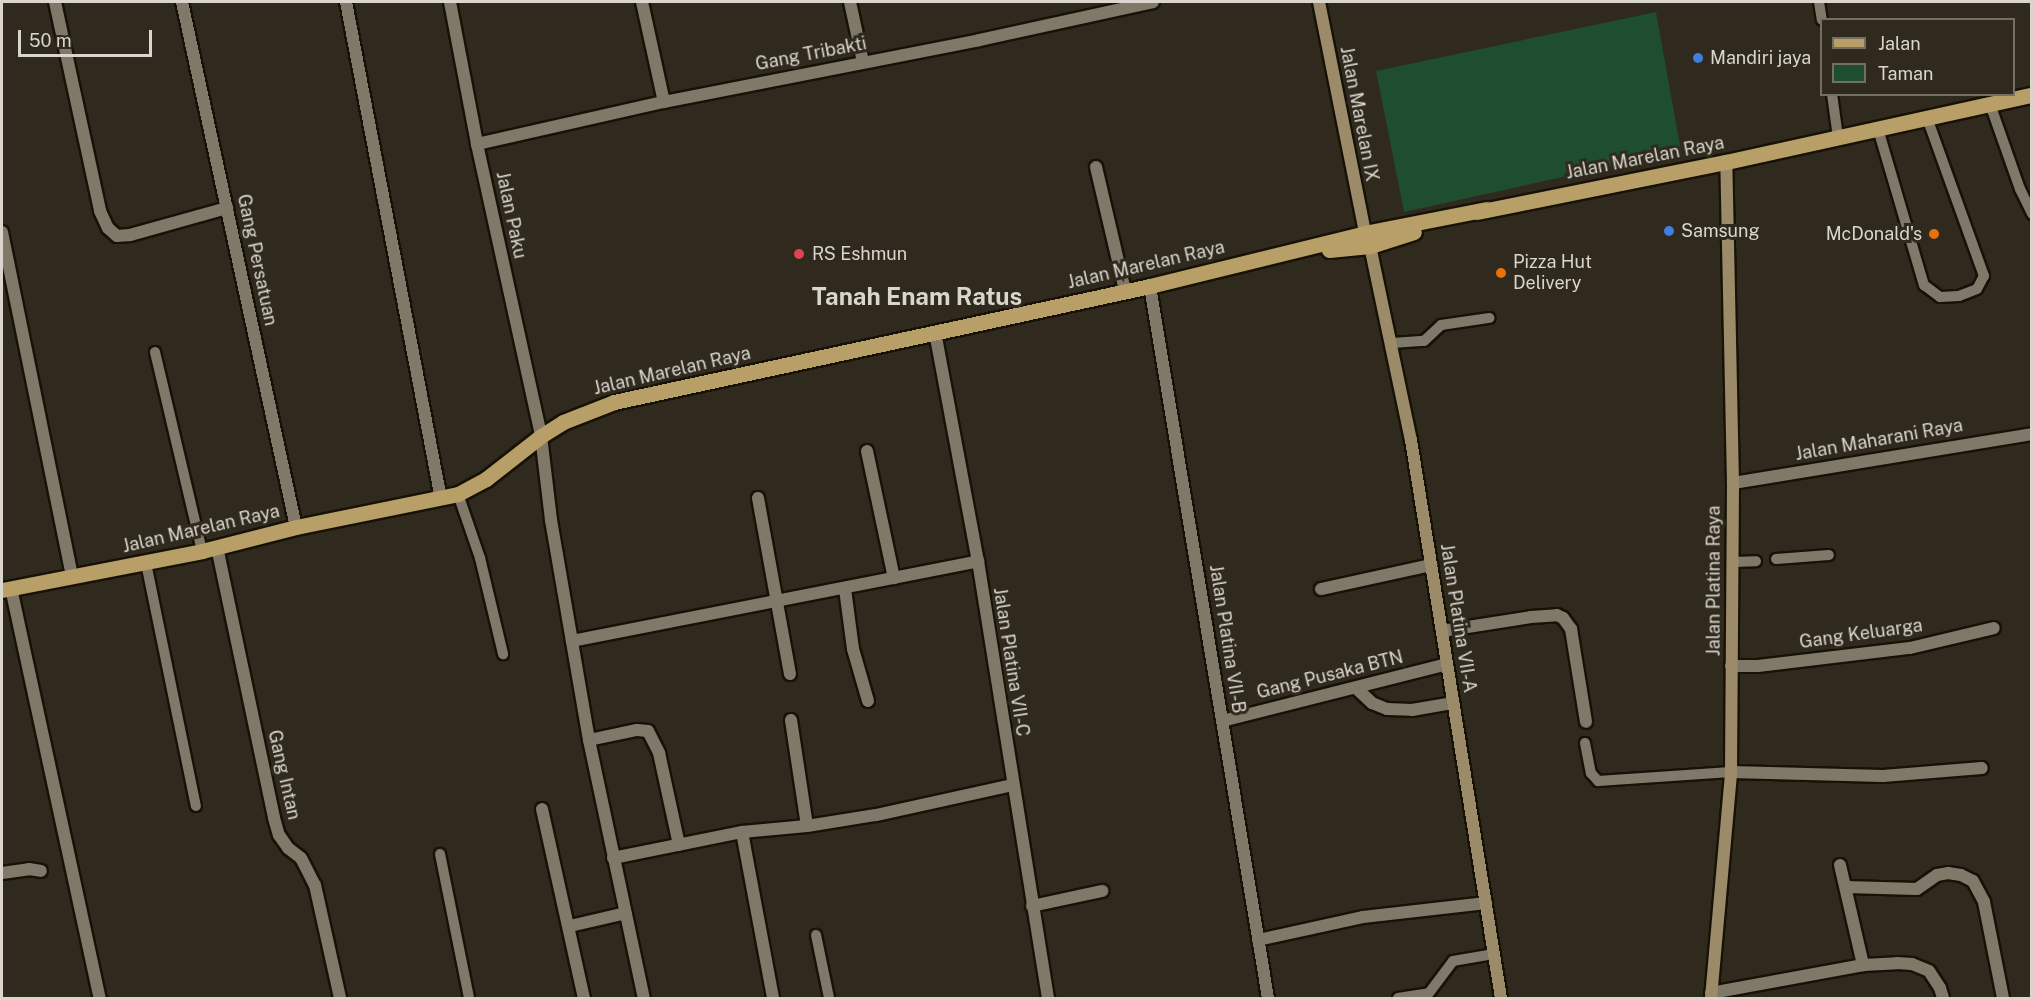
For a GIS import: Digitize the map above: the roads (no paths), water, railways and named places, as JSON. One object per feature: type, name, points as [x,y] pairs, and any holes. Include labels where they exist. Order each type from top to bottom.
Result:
[{"type":"main road","name":"Jalan Marelan IX","points":[[1318,2],[1367,239]]},
{"type":"main road","name":"Jalan Marelan Raya","points":[[7,589],[210,549],[296,527],[458,494],[486,479],[541,436],[591,409],[614,402],[1150,286],[1266,258],[1367,239],[1486,209],[1726,162],[2031,94]]},
{"type":"main road","name":"Jalan Platina Raya","points":[[1711,996],[1731,772],[1733,483],[1726,162]]},
{"type":"main road","name":"Jalan Platina VII-A","points":[[1367,239],[1392,344],[1431,565],[1501,999]]},
{"type":"street","points":[[55,2],[100,211],[108,228],[117,236],[130,236],[227,208]]},
{"type":"street","name":"Gang Persatuan","points":[[182,2],[296,527]]},
{"type":"street","points":[[346,2],[441,499]]},
{"type":"street","name":"Jalan Paku","points":[[450,2],[477,144],[541,436],[551,520],[589,740],[644,999]]},
{"type":"street","points":[[642,2],[664,102]]},
{"type":"street","points":[[850,2],[863,62]]},
{"type":"street","name":"Gang Tribakti","points":[[477,144],[664,102],[1153,2]]},
{"type":"street","points":[[1096,166],[1125,291]]},
{"type":"street","points":[[2,232],[72,576]]},
{"type":"street","name":"Jalan Platina VII-B","points":[[1150,286],[1268,999]]},
{"type":"street","name":"Jalan Platina VII-C","points":[[935,332],[978,561],[1048,999]]},
{"type":"street","name":"Jalan Maharani Raya","points":[[1733,483],[2031,434]]},
{"type":"street","points":[[867,451],[894,578]]},
{"type":"street","points":[[758,498],[790,675]]},
{"type":"street","name":"Gang Intan","points":[[210,549],[274,818],[279,835],[288,848],[301,858],[315,885],[340,999]]},
{"type":"street","points":[[572,641],[978,561]]},
{"type":"street","points":[[1320,589],[1431,565]]},
{"type":"street","points":[[7,589],[100,999]]},
{"type":"street","points":[[845,589],[853,649],[868,701]]},
{"type":"street","points":[[1442,631],[1531,617],[1557,615],[1563,618],[1571,629],[1586,722]]},
{"type":"street","name":"Gang Keluarga","points":[[1731,666],[1758,666],[1910,648],[1994,627]]},
{"type":"street","name":"Gang Pusaka BTN","points":[[1222,721],[1447,664]]},
{"type":"street","points":[[1356,688],[1372,703],[1387,709],[1412,710],[1453,703]]},
{"type":"street","points":[[791,720],[807,826]]},
{"type":"street","points":[[589,740],[637,730],[648,731],[659,753],[679,845]]},
{"type":"street","points":[[1731,772],[1883,777],[1982,768]]},
{"type":"street","points":[[613,858],[742,832],[807,826],[941,802],[1012,785]]},
{"type":"street","points":[[542,809],[570,926],[584,999]]},
{"type":"street","points":[[742,832],[773,999]]},
{"type":"street","points":[[1840,865],[1863,965]]},
{"type":"street","points":[[2,873],[28,869],[41,871]]},
{"type":"street","points":[[1846,887],[1917,889],[1937,875],[1948,873],[1961,875],[1972,881],[1984,903],[2003,999]]},
{"type":"street","points":[[1032,906],[1102,891]]},
{"type":"street","points":[[1258,940],[1363,917],[1486,903]]},
{"type":"street","points":[[570,926],[626,913]]},
{"type":"street","points":[[1711,996],[1863,965],[1897,963],[1921,967],[1934,977],[1943,999]]},
{"type":"lane","points":[[1819,2],[1822,18]]},
{"type":"lane","points":[[1832,96],[1838,137]]},
{"type":"lane","points":[[1990,104],[2031,214]]},
{"type":"lane","points":[[1878,129],[1924,285],[1940,297],[1959,296],[1977,289],[1984,276],[1927,118]]},
{"type":"lane","points":[[1392,344],[1424,341],[1441,325],[1489,318]]},
{"type":"lane","points":[[155,352],[210,549]]},
{"type":"lane","points":[[458,494],[480,558],[502,654]]},
{"type":"lane","points":[[1776,559],[1829,555]]},
{"type":"lane","points":[[1732,562],[1756,561]]},
{"type":"lane","points":[[146,562],[196,806]]},
{"type":"lane","points":[[1585,743],[1591,773],[1598,781],[1731,772]]},
{"type":"lane","points":[[440,854],[470,999]]},
{"type":"lane","points":[[816,935],[828,999]]},
{"type":"lane","points":[[1398,999],[1429,993],[1453,961],[1494,954]]},
{"type":"place","name":"Mandiri jaya","points":[[1698,58]]},
{"type":"place","name":"Samsung","points":[[1669,231]]},
{"type":"place","name":"McDonald's","points":[[1934,234]]},
{"type":"place","name":"RS Eshmun","points":[[799,254]]},
{"type":"place","name":"Pizza Hut Delivery","points":[[1501,273]]},
{"type":"district","name":"Tanah Enam Ratus","points":[[917,297]]}]
